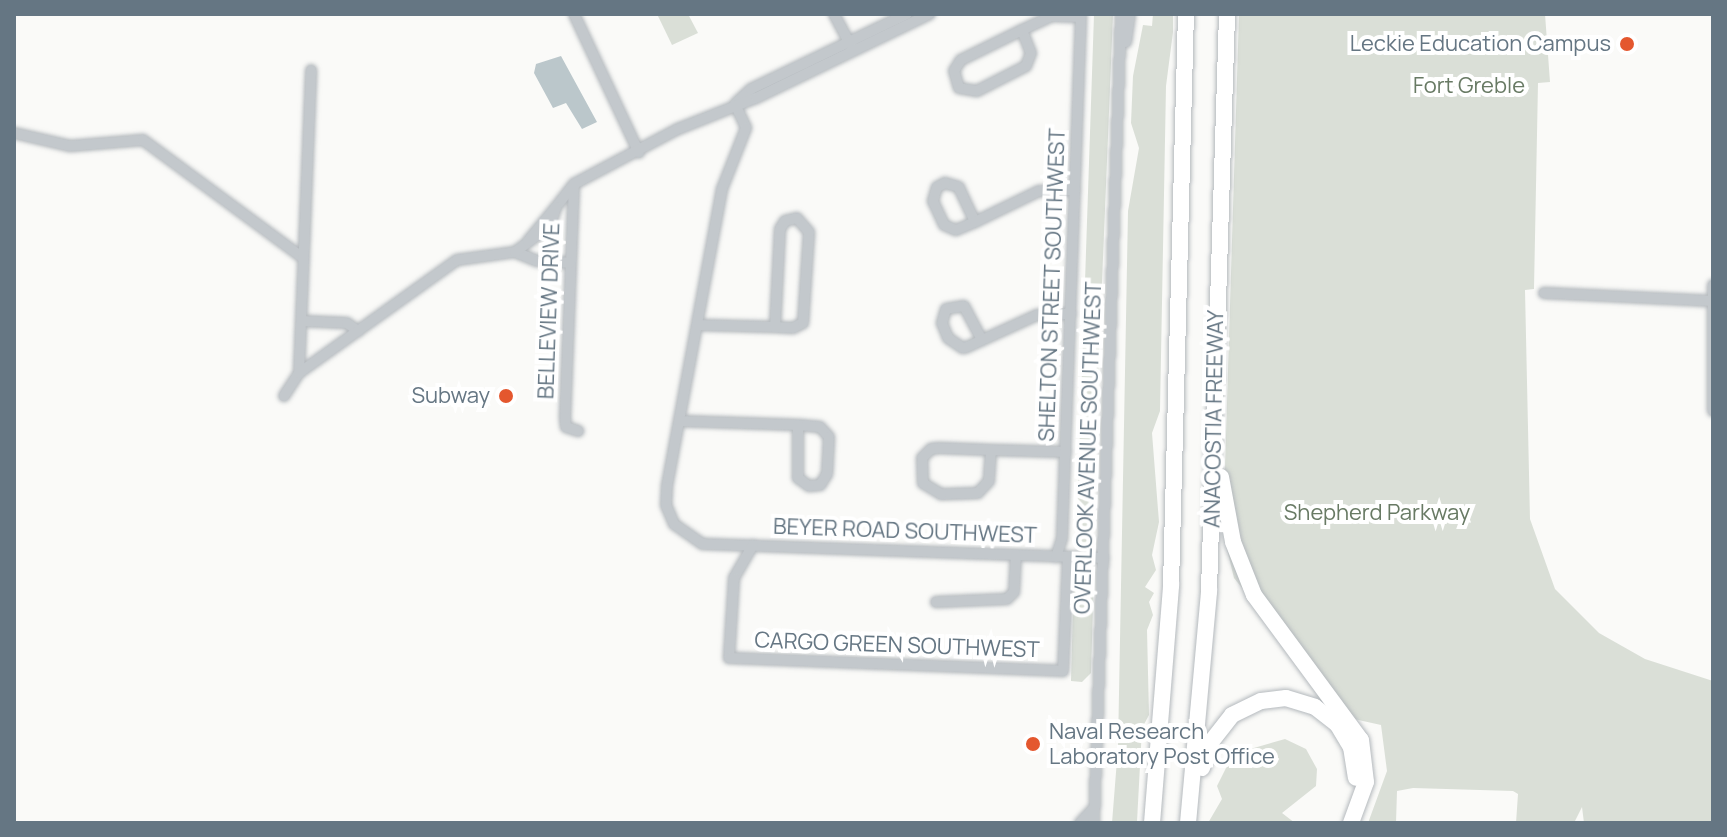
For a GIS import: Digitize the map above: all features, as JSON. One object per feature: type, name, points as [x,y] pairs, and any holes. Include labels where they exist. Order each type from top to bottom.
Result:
[{"type":"highway","name":"ANACOSTIA FREEWAY","points":[[1152,823],[1171,585],[1186,14]]},
{"type":"highway","name":"ANACOSTIA FREEWAY","points":[[1188,823],[1209,591],[1227,14]]},
{"type":"highway","points":[[1217,272],[1223,341],[1221,477],[1228,524],[1243,571],[1265,614],[1361,740],[1366,782],[1351,823]]},
{"type":"highway","points":[[1195,823],[1204,758],[1217,731],[1245,707],[1286,698],[1327,714],[1351,747],[1354,788],[1338,823]]},
{"type":"street","points":[[574,14],[639,153]]},
{"type":"street","points":[[834,14],[851,46]]},
{"type":"street","points":[[851,46],[907,14]]},
{"type":"street","points":[[515,252],[550,226],[556,207],[574,184],[735,104],[751,89],[930,14]]},
{"type":"street","name":"OVERLOOK AVENUE SOUTHWEST","points":[[1094,823],[1122,75],[1121,14]]},
{"type":"street","name":"OVERLOOK AVENUE SOUTHWEST","points":[[1122,75],[1130,14]]},
{"type":"street","points":[[1022,30],[1031,53],[1026,66],[977,91],[959,88],[954,76],[957,63],[1022,30],[1056,16],[1081,15]]},
{"type":"street","name":"SHELTON STREET SOUTHWEST","points":[[1056,557],[1062,544],[1081,15]]},
{"type":"street","points":[[299,373],[311,70]]},
{"type":"street","name":"BEYER ROAD SOUTHWEST","points":[[735,104],[746,128],[722,189],[666,493],[671,519],[697,542],[1104,558]]},
{"type":"street","points":[[14,133],[70,146],[143,140],[303,258]]},
{"type":"street","points":[[975,222],[959,187],[945,183],[937,187],[933,201],[944,225],[956,230],[975,222],[1042,190],[1075,190]]},
{"type":"street","name":"BELLEVIEW DRIVE","points":[[574,184],[565,417],[566,427],[578,431]]},
{"type":"street","points":[[697,325],[775,327],[797,327],[805,319],[809,232],[797,218],[785,221],[780,229],[775,327]]},
{"type":"street","points":[[284,396],[299,373],[457,260],[515,252],[537,261],[570,263]]},
{"type":"street","points":[[1713,285],[1713,411]]},
{"type":"street","points":[[1544,293],[1713,301]]},
{"type":"street","points":[[982,340],[964,306],[946,309],[942,323],[952,343],[963,348],[982,340],[1040,314],[1071,314]]},
{"type":"street","points":[[301,321],[347,323],[358,331]]},
{"type":"street","name":"BEYER ROAD SOUTHWEST","points":[[679,421],[798,425],[820,427],[829,437],[826,479],[820,485],[804,484],[798,478],[798,425]]},
{"type":"street","points":[[991,450],[989,481],[978,493],[941,494],[923,483],[922,458],[931,449],[991,450],[1066,452]]},
{"type":"street","name":"BEYER ROAD SOUTHWEST","points":[[729,658],[734,578],[753,545]]},
{"type":"street","points":[[936,602],[1007,599],[1014,592],[1016,555]]},
{"type":"street","name":"CARGO GREEN SOUTHWEST","points":[[729,658],[1063,671],[1068,557]]},
{"type":"street","points":[[1080,823],[1094,808]]},
{"type":"green space","points":[[657,14],[688,14],[698,33],[672,45]]},
{"type":"green space","points":[[1094,14],[1113,14],[1091,550],[1076,549]]},
{"type":"green space","points":[[1153,14],[1173,14],[1166,86],[1160,411],[1152,433],[1159,522],[1152,555],[1156,570],[1145,587],[1154,593],[1149,602],[1153,615],[1147,630],[1149,715],[1142,728],[1137,822],[1112,823],[1118,747],[1128,211],[1139,148],[1131,123],[1133,76],[1143,25],[1152,26]]},
{"type":"green space","name":"Shepherd Parkway","points":[[1239,14],[1545,14],[1550,82],[1538,83],[1534,289],[1525,290],[1530,519],[1555,589],[1599,633],[1645,659],[1713,681],[1713,823],[1584,823],[1582,807],[1574,823],[1516,823],[1518,794],[1513,791],[1413,788],[1397,791],[1396,823],[1368,823],[1387,771],[1381,725],[1345,717],[1234,578],[1223,533]]},
{"type":"green space","points":[[1079,565],[1089,565],[1094,573],[1091,673],[1082,682],[1071,681],[1074,570]]},
{"type":"green space","points":[[1285,739],[1306,749],[1317,769],[1316,786],[1282,813],[1295,823],[1208,823],[1222,799],[1217,786],[1233,754]]},
{"type":"shaded area","points":[[561,56],[597,122],[582,129],[566,103],[553,108],[534,73],[536,64]]},
{"type":"place","name":"Leckie Education Campus","points":[[1627,44]]},
{"type":"place","name":"Subway","points":[[506,396]]},
{"type":"place","name":"Naval Research Laboratory Post Office","points":[[1033,744]]},
{"type":"park label","name":"Fort Greble","points":[[1469,86]]}]
